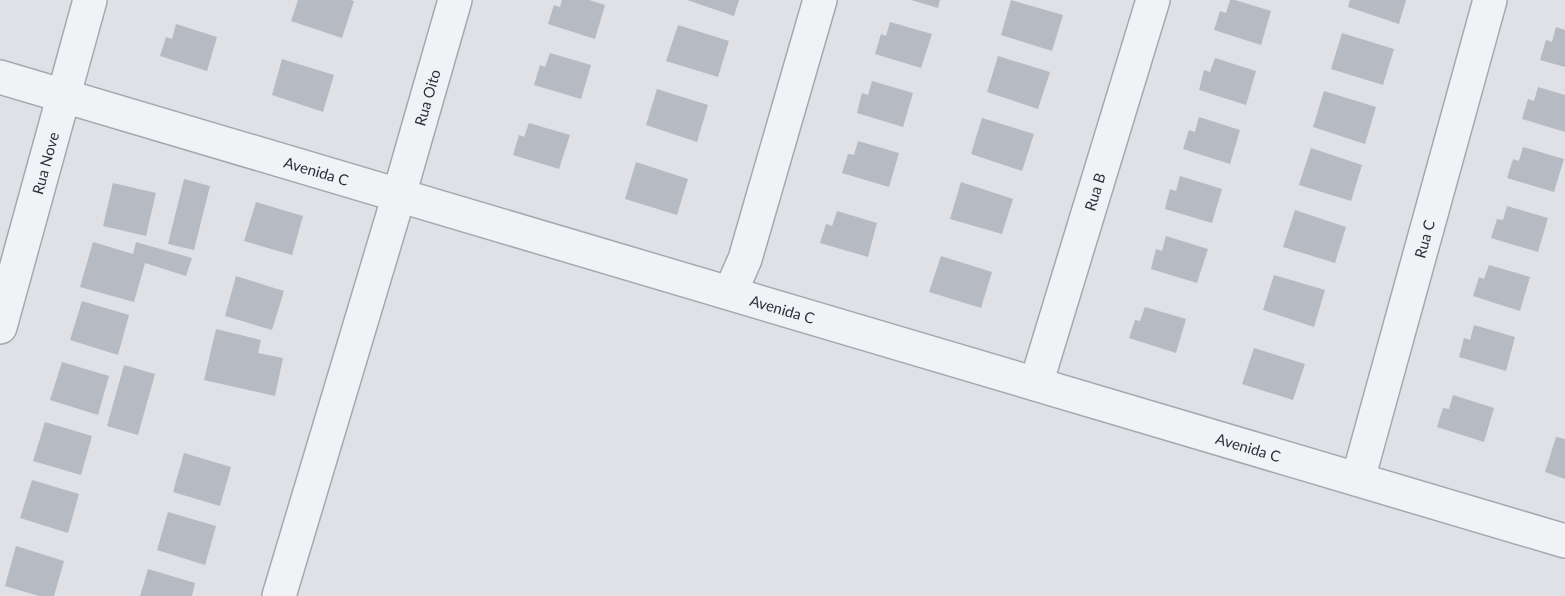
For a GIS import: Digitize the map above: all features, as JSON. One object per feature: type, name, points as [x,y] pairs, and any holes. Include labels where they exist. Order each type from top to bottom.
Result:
[{"type":"street","name":"Rua Nove","points":[[0,327],[90,0]]},
{"type":"street","name":"Rua Oito","points":[[279,596],[455,0]]},
{"type":"street","points":[[730,293],[745,259],[820,0]]},
{"type":"street","name":"Rua B","points":[[1036,384],[1153,0]]},
{"type":"street","name":"Rua C","points":[[1358,479],[1490,0]]},
{"type":"street","name":"Avenida C","points":[[0,77],[1565,540]]},
{"type":"building","points":[[298,0],[354,1],[342,38],[291,21]]},
{"type":"building","points":[[562,0],[589,0],[605,5],[595,39],[548,24],[554,5],[560,7]]},
{"type":"building","points":[[687,0],[739,0],[734,16]]},
{"type":"building","points":[[911,0],[940,0],[938,8]]},
{"type":"building","points":[[1011,0],[1063,15],[1052,51],[1001,35]]},
{"type":"building","points":[[1230,0],[1271,11],[1261,45],[1214,30],[1220,11],[1226,13]]},
{"type":"building","points":[[1350,0],[1406,0],[1399,24],[1348,7]]},
{"type":"building","points":[[890,22],[932,34],[921,68],[875,54],[881,34],[886,36]]},
{"type":"building","points":[[176,24],[217,37],[207,71],[160,56],[166,37],[172,39]]},
{"type":"building","points":[[678,25],[729,41],[718,77],[666,61]]},
{"type":"building","points":[[1556,27],[1565,30],[1565,67],[1540,60],[1546,40],[1552,42]]},
{"type":"building","points":[[1342,33],[1394,49],[1383,85],[1331,69]]},
{"type":"building","points":[[550,53],[591,65],[581,99],[534,85],[540,65],[545,67]]},
{"type":"building","points":[[998,56],[1050,72],[1038,109],[987,92]]},
{"type":"building","points":[[1215,58],[1256,71],[1246,105],[1199,90],[1204,70],[1210,72]]},
{"type":"building","points":[[282,59],[334,75],[323,112],[272,95]]},
{"type":"building","points":[[872,81],[913,93],[903,127],[857,113],[862,93],[868,95]]},
{"type":"building","points":[[1538,87],[1565,95],[1565,132],[1522,119],[1528,99],[1534,101]]},
{"type":"building","points":[[657,89],[708,105],[697,142],[646,125]]},
{"type":"building","points":[[1324,91],[1376,107],[1365,144],[1313,127]]},
{"type":"building","points":[[1199,117],[1240,130],[1230,164],[1183,149],[1189,130],[1195,132]]},
{"type":"building","points":[[982,118],[1034,134],[1022,171],[971,154]]},
{"type":"building","points":[[529,123],[570,135],[559,169],[513,155],[519,135],[524,137]]},
{"type":"building","points":[[858,141],[899,153],[889,187],[842,173],[848,154],[854,155]]},
{"type":"building","points":[[1523,147],[1564,159],[1554,192],[1507,178],[1513,159],[1519,161]]},
{"type":"building","points":[[1311,148],[1362,165],[1351,201],[1299,185]]},
{"type":"building","points":[[636,162],[688,179],[677,215],[625,199]]},
{"type":"building","points":[[1180,176],[1222,189],[1212,223],[1165,209],[1170,189],[1176,191]]},
{"type":"building","points":[[184,179],[210,186],[194,250],[168,244]]},
{"type":"building","points":[[961,182],[1013,199],[1002,234],[950,219]]},
{"type":"building","points":[[113,183],[156,193],[146,236],[103,226]]},
{"type":"building","points":[[256,202],[303,216],[292,255],[244,241]]},
{"type":"building","points":[[1507,206],[1548,218],[1538,252],[1491,238],[1497,219],[1503,220]]},
{"type":"building","points":[[1295,210],[1346,227],[1335,263],[1283,247]]},
{"type":"building","points":[[837,211],[877,223],[868,257],[820,243],[826,224],[832,226]]},
{"type":"building","points":[[1166,236],[1208,249],[1197,283],[1151,269],[1156,249],[1162,251]]},
{"type":"building","points":[[93,242],[133,254],[136,242],[192,258],[186,276],[145,263],[134,302],[80,287]]},
{"type":"building","points":[[941,256],[992,272],[981,308],[929,292]]},
{"type":"building","points":[[1489,265],[1530,277],[1520,311],[1473,296],[1479,277],[1484,279]]},
{"type":"building","points":[[1274,275],[1325,290],[1314,327],[1263,310]]},
{"type":"building","points":[[236,276],[284,291],[272,330],[225,316]]},
{"type":"building","points":[[82,301],[129,315],[118,355],[70,340]]},
{"type":"building","points":[[1145,307],[1186,319],[1176,353],[1129,338],[1135,320],[1140,321]]},
{"type":"building","points":[[1474,325],[1515,337],[1506,371],[1459,357],[1464,338],[1470,340]]},
{"type":"building","points":[[216,329],[261,340],[258,353],[283,358],[275,396],[204,380]]},
{"type":"building","points":[[1254,348],[1305,364],[1293,400],[1242,384]]},
{"type":"building","points":[[62,362],[109,376],[98,415],[50,400]]},
{"type":"building","points":[[124,365],[155,374],[138,435],[107,426]]},
{"type":"building","points":[[1453,395],[1494,408],[1484,442],[1437,427],[1443,408],[1449,409]]},
{"type":"building","points":[[45,422],[92,436],[81,475],[33,461]]},
{"type":"building","points":[[1556,437],[1565,439],[1565,479],[1545,472]]},
{"type":"building","points":[[184,453],[231,467],[220,506],[173,492]]},
{"type":"building","points":[[32,480],[79,494],[68,533],[20,518]]},
{"type":"building","points":[[168,512],[216,526],[205,565],[157,550]]},
{"type":"building","points":[[16,546],[64,561],[54,596],[39,596],[5,586]]},
{"type":"building","points":[[148,569],[195,583],[192,596],[140,596]]}]
